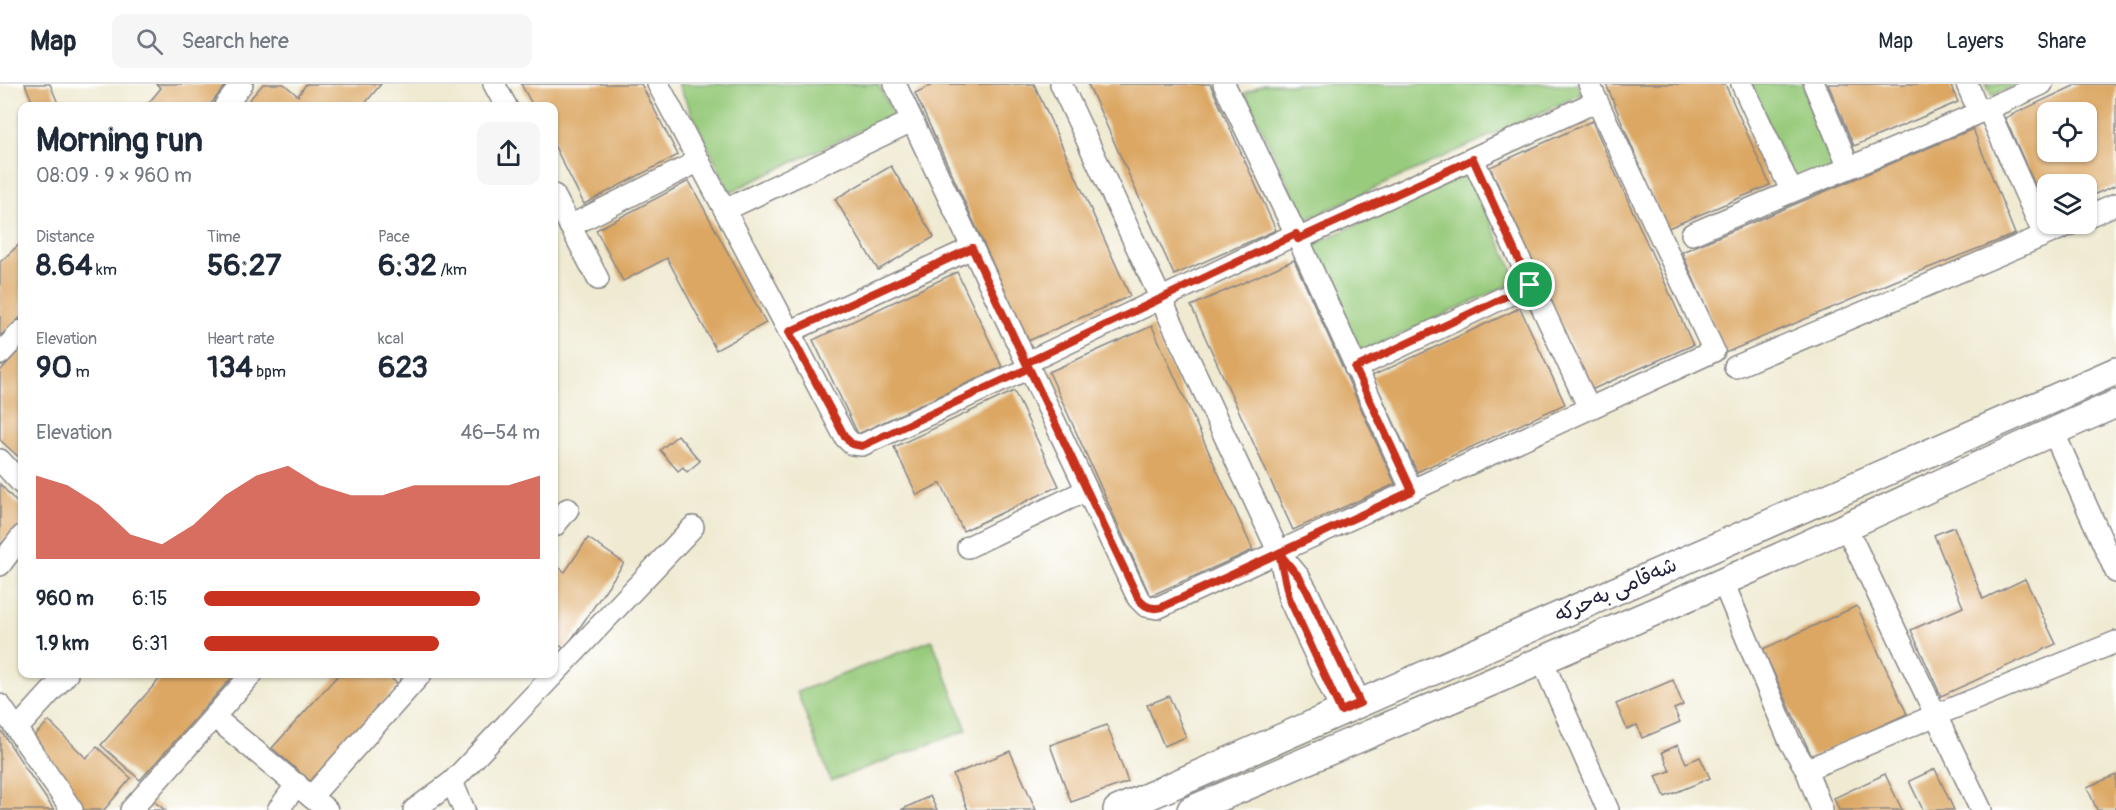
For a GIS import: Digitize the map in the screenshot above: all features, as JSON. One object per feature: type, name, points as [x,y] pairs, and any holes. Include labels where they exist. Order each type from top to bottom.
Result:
[{"type":"main road","name":"شەقامی بەحرکە","points":[[1117,810],[2116,371]]},
{"type":"main road","name":"شەقامی بەحرکە","points":[[1191,810],[1723,582],[2116,404]]},
{"type":"main road","points":[[1908,463],[1922,493]]},
{"type":"main road","points":[[1851,487],[1856,523]]},
{"type":"street","points":[[228,102],[242,84]]},
{"type":"street","points":[[494,84],[504,102]]},
{"type":"street","points":[[658,84],[845,437],[857,446],[862,446],[1028,366],[1159,298],[1473,159],[1593,92],[1714,351],[1162,607],[1151,608],[1141,603],[1138,598],[1087,490],[1028,366],[972,248],[895,84]]},
{"type":"street","points":[[1061,84],[1279,553],[1299,577],[1307,591],[1351,707]]},
{"type":"street","points":[[1225,84],[1412,491]]},
{"type":"street","points":[[1742,84],[1791,190]]},
{"type":"street","points":[[1814,84],[1849,167]]},
{"type":"street","points":[[1735,366],[2044,235],[1984,111],[1967,84]]},
{"type":"street","points":[[1692,234],[1791,190],[1984,111],[2042,84]]},
{"type":"street","points":[[725,210],[912,121]]},
{"type":"street","points":[[1473,159],[1589,408]]},
{"type":"street","points":[[570,226],[699,161]]},
{"type":"street","points":[[558,203],[598,279]]},
{"type":"street","points":[[2097,212],[2116,204]]},
{"type":"street","points":[[789,332],[972,248]]},
{"type":"street","points":[[1355,368],[1530,285]]},
{"type":"street","points":[[0,354],[18,335]]},
{"type":"street","points":[[2053,431],[2116,572]]},
{"type":"street","points":[[0,460],[18,480]]},
{"type":"street","points":[[968,547],[1087,490]]},
{"type":"street","points":[[558,521],[568,509]]},
{"type":"street","points":[[1856,523],[1936,715],[1981,810]]},
{"type":"street","points":[[558,670],[693,527]]},
{"type":"street","points":[[0,564],[18,541]]},
{"type":"street","points":[[1723,582],[1790,742],[1806,769],[1822,810]]},
{"type":"street","points":[[1806,769],[2116,642]]},
{"type":"street","points":[[1542,660],[1608,810]]},
{"type":"street","points":[[61,678],[5,715],[72,810]]},
{"type":"street","points":[[131,810],[248,678]]},
{"type":"street","points":[[278,810],[312,797],[417,678]]},
{"type":"street","points":[[414,810],[452,782],[550,678]]},
{"type":"street","points":[[214,717],[312,797]]},
{"type":"street","points":[[452,782],[464,810]]},
{"type":"green space","points":[[678,84],[878,84],[893,115],[730,192]]},
{"type":"green space","points":[[1264,84],[1577,84],[1582,94],[1305,220],[1245,93]]},
{"type":"green space","points":[[1751,84],[1803,84],[1839,165],[1795,184]]},
{"type":"green space","points":[[1986,84],[2018,84],[1992,96]]},
{"type":"green space","points":[[1468,174],[1518,281],[1360,353],[1310,246]]},
{"type":"green space","points":[[932,640],[967,730],[831,781],[797,692]]},
{"type":"building","points":[[25,84],[50,84],[57,102],[32,102]]},
{"type":"building","points":[[156,84],[227,84],[212,102],[149,102],[161,88]]},
{"type":"building","points":[[263,84],[284,84],[298,96],[306,84],[381,84],[366,102],[247,102]]},
{"type":"building","points":[[521,84],[641,84],[678,155],[584,204],[558,153],[558,102],[531,102]]},
{"type":"building","points":[[934,84],[1034,84],[1130,296],[1028,341],[915,93]]},
{"type":"building","points":[[1088,84],[1210,84],[1276,230],[1174,275]]},
{"type":"building","points":[[1606,84],[1725,84],[1770,185],[1666,229]]},
{"type":"building","points":[[1828,84],[1950,84],[1958,102],[1854,146]]},
{"type":"building","points":[[2078,84],[2116,84],[2116,185],[2097,193],[2097,174],[2037,174],[2037,189],[2005,118],[2037,103],[2037,162],[2097,162],[2097,102],[2039,102]]},
{"type":"building","points":[[1592,121],[1693,345],[1591,390],[1490,167]]},
{"type":"building","points":[[1973,129],[2015,234],[1895,281],[1725,353],[1682,252]]},
{"type":"building","points":[[891,166],[934,237],[878,270],[835,199]]},
{"type":"building","points":[[689,181],[766,323],[716,350],[667,258],[623,281],[596,230]]},
{"type":"building","points":[[18,246],[18,320],[0,336],[0,262]]},
{"type":"building","points":[[1294,260],[1395,484],[1293,530],[1191,306]]},
{"type":"building","points":[[957,272],[1002,367],[858,434],[813,340]]},
{"type":"building","points":[[1520,308],[1565,404],[1417,472],[1372,376]]},
{"type":"building","points":[[1152,326],[1253,550],[1150,596],[1049,372]]},
{"type":"building","points":[[18,351],[18,456],[0,440],[0,371]]},
{"type":"building","points":[[1014,391],[1059,486],[963,531],[941,483],[917,495],[894,447]]},
{"type":"building","points":[[678,435],[700,461],[687,472],[683,467],[678,471],[660,450]]},
{"type":"building","points":[[0,484],[18,504],[18,528],[0,545]]},
{"type":"building","points":[[1954,527],[1983,599],[2025,579],[2056,644],[1941,696],[1911,630],[1963,607],[1934,535]]},
{"type":"building","points":[[588,538],[624,563],[565,649],[558,644],[558,567],[565,572]]},
{"type":"building","points":[[1857,606],[1907,714],[1812,757],[1763,649]]},
{"type":"building","points":[[160,678],[231,678],[140,780],[101,745]]},
{"type":"building","points":[[335,678],[391,678],[399,685],[311,782],[272,748]]},
{"type":"building","points":[[1673,680],[1683,705],[1674,709],[1680,722],[1642,738],[1637,725],[1627,729],[1616,704]]},
{"type":"building","points":[[1169,696],[1186,737],[1164,746],[1147,705]]},
{"type":"building","points":[[49,721],[86,758],[97,747],[131,778],[104,810],[80,810],[31,739]]},
{"type":"building","points":[[1107,725],[1128,782],[1071,802],[1050,745]]},
{"type":"building","points":[[0,729],[28,772],[54,810],[0,810]]},
{"type":"building","points":[[1678,745],[1686,763],[1700,757],[1710,778],[1665,797],[1656,776],[1670,771],[1662,752]]},
{"type":"building","points":[[1010,751],[1036,810],[968,810],[953,775]]},
{"type":"building","points":[[1935,769],[1954,810],[1923,810],[1909,781]]},
{"type":"building","points":[[1885,774],[1902,810],[1839,810],[1834,798]]},
{"type":"building","points":[[2116,775],[2116,810],[2097,810],[2087,787]]},
{"type":"building","points":[[930,796],[937,810],[901,810]]},
{"type":"building","points":[[152,800],[165,810],[145,810]]},
{"type":"route","points":[[1530,285],[1355,368],[1412,491],[1279,553],[1299,577],[1307,591],[1360,703],[1341,711],[1289,598],[1284,584],[1279,553],[1162,607],[1151,608],[1141,603],[1029,368],[1026,363],[972,248],[789,332],[845,437],[852,444],[862,446],[1029,368],[1026,363],[1159,298],[1296,234],[1298,239],[1473,159],[1530,285]]}]
